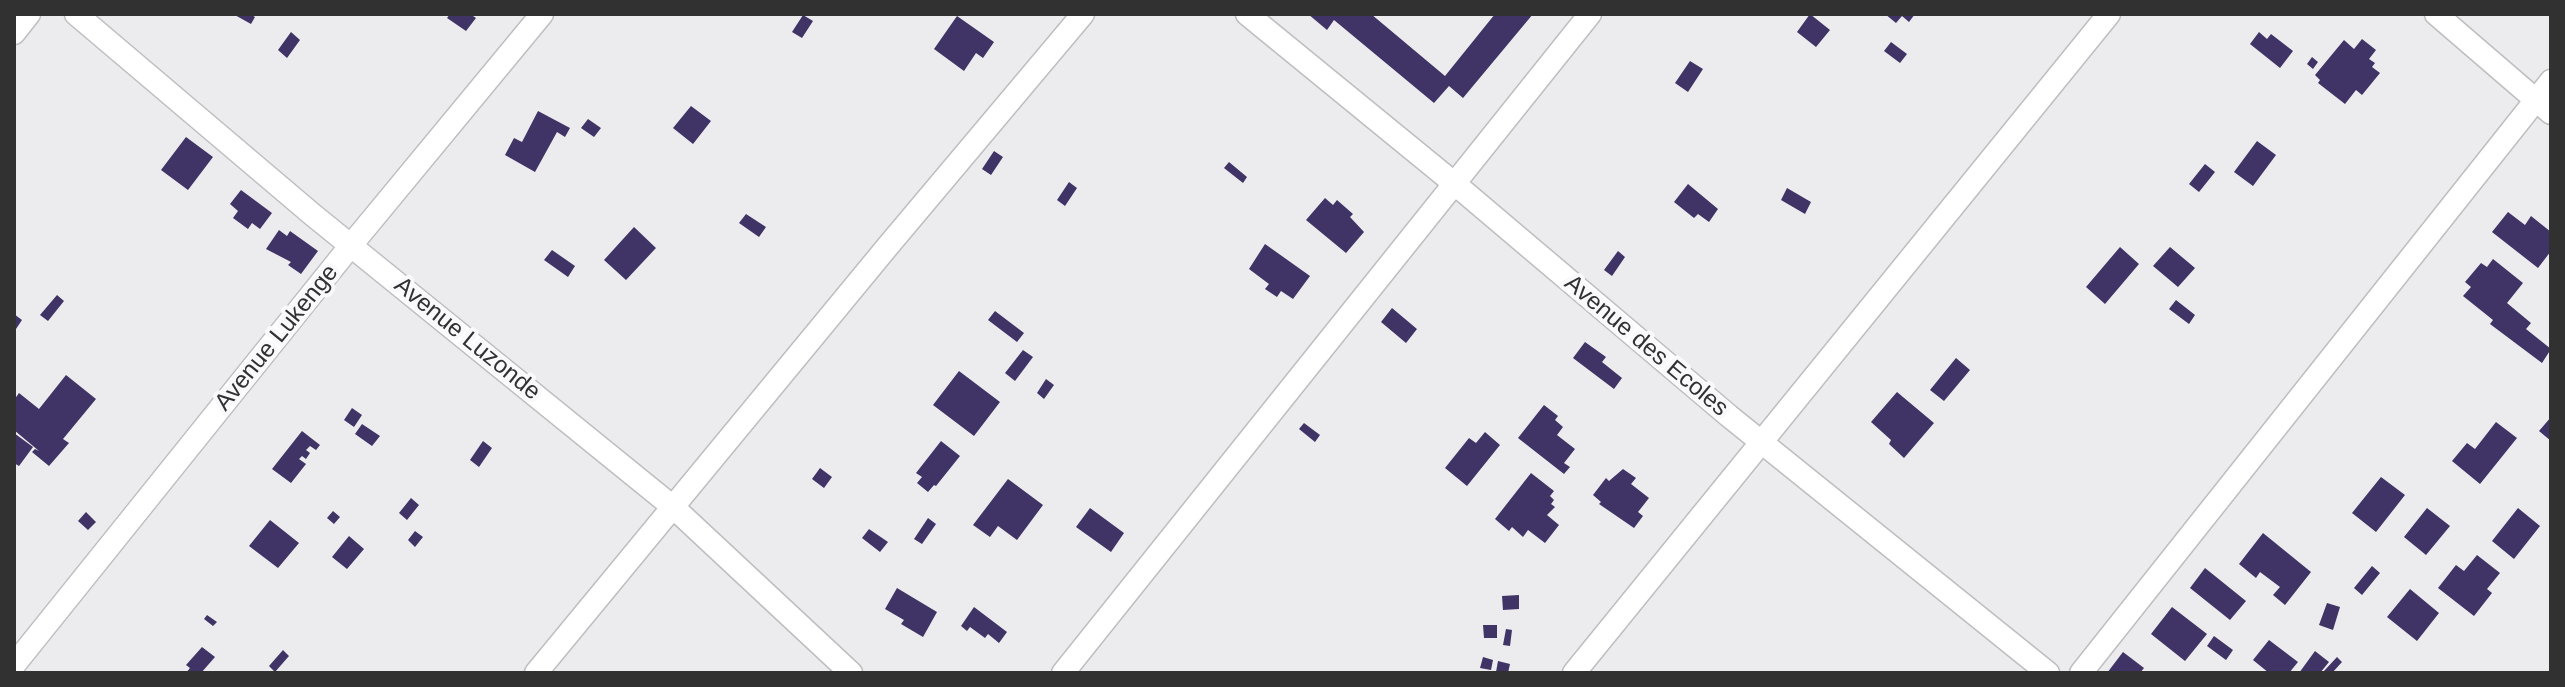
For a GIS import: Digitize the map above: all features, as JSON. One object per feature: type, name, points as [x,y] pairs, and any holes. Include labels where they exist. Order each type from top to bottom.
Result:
[{"type":"street","points":[[14,33],[29,14]]},
{"type":"street","name":"Avenue Luzonde","points":[[76,14],[313,215],[673,507],[851,673]]},
{"type":"street","name":"Avenue Lukenge","points":[[14,665],[352,244],[542,14]]},
{"type":"street","points":[[536,673],[1083,14]]},
{"type":"street","name":"Avenue des Ecoles","points":[[1247,14],[1455,184],[1760,441],[2048,673]]},
{"type":"street","points":[[1063,673],[1590,14]]},
{"type":"street","points":[[1574,673],[2109,14]]},
{"type":"street","points":[[2436,14],[2543,106]]},
{"type":"street","points":[[2081,673],[2543,106],[2551,81]]},
{"type":"building","points":[[233,14],[250,14],[255,17],[251,24]]},
{"type":"building","points":[[450,14],[470,14],[476,18],[466,31],[447,18]]},
{"type":"building","points":[[1308,14],[1371,14],[1445,76],[1495,14],[1533,14],[1463,98],[1449,86],[1434,103],[1334,20],[1327,30]]},
{"type":"building","points":[[1810,14],[1830,30],[1816,47],[1797,32]]},
{"type":"building","points":[[1885,14],[1915,14],[1909,22],[1902,16],[1896,23]]},
{"type":"building","points":[[803,15],[813,21],[802,38],[792,32]]},
{"type":"building","points":[[957,16],[994,42],[983,58],[976,53],[964,71],[934,49]]},
{"type":"building","points":[[291,32],[300,40],[287,58],[278,50]]},
{"type":"building","points":[[2259,32],[2267,39],[2271,34],[2293,51],[2280,68],[2250,44]]},
{"type":"building","points":[[2362,39],[2376,50],[2369,59],[2375,63],[2372,67],[2380,73],[2362,95],[2356,90],[2345,104],[2318,83],[2320,80],[2315,75],[2344,40],[2354,49]]},
{"type":"building","points":[[1891,42],[1907,54],[1900,63],[1884,51]]},
{"type":"building","points":[[2312,57],[2318,62],[2313,69],[2307,64]]},
{"type":"building","points":[[1690,61],[1703,69],[1688,92],[1675,83]]},
{"type":"building","points":[[691,106],[711,121],[693,144],[673,128]]},
{"type":"building","points":[[538,111],[570,128],[565,137],[557,132],[535,172],[505,155],[514,138],[522,142]]},
{"type":"building","points":[[588,119],[601,128],[594,137],[581,128]]},
{"type":"building","points":[[186,137],[213,157],[188,190],[161,170]]},
{"type":"building","points":[[2257,141],[2276,155],[2253,186],[2234,172]]},
{"type":"building","points":[[994,151],[1003,157],[991,175],[982,169]]},
{"type":"building","points":[[1229,162],[1247,177],[1243,183],[1224,168]]},
{"type":"building","points":[[2205,164],[2215,172],[2199,192],[2189,184]]},
{"type":"building","points":[[1069,182],[1077,188],[1065,206],[1057,200]]},
{"type":"building","points":[[1688,184],[1718,209],[1709,222],[1698,214],[1694,218],[1674,202]]},
{"type":"building","points":[[1787,188],[1811,202],[1805,214],[1781,200]]},
{"type":"building","points":[[241,190],[272,213],[260,229],[252,223],[248,229],[233,218],[238,211],[230,204]]},
{"type":"building","points":[[1325,198],[1333,205],[1337,200],[1353,214],[1350,217],[1364,232],[1346,253],[1306,220]]},
{"type":"building","points":[[2508,212],[2525,225],[2531,216],[2551,232],[2551,251],[2538,268],[2492,232]]},
{"type":"building","points":[[746,214],[766,227],[759,237],[739,223]]},
{"type":"building","points":[[634,227],[656,248],[626,280],[604,260]]},
{"type":"building","points":[[279,230],[287,236],[290,231],[318,251],[301,274],[288,265],[291,262],[266,249]]},
{"type":"building","points":[[1265,244],[1310,276],[1293,299],[1281,291],[1277,297],[1265,289],[1269,284],[1249,269]]},
{"type":"building","points":[[2120,247],[2139,264],[2105,304],[2086,287]]},
{"type":"building","points":[[2170,247],[2195,268],[2178,287],[2153,266]]},
{"type":"building","points":[[552,250],[575,266],[568,277],[544,260]]},
{"type":"building","points":[[1618,251],[1625,257],[1612,276],[1604,270]]},
{"type":"building","points":[[2493,259],[2523,283],[2507,303],[2531,323],[2526,329],[2551,349],[2542,363],[2490,324],[2493,320],[2463,296],[2471,287],[2465,282],[2481,263],[2487,267]]},
{"type":"building","points":[[57,295],[64,301],[48,321],[40,315]]},
{"type":"building","points":[[2176,300],[2195,315],[2189,324],[2169,309]]},
{"type":"building","points":[[1392,308],[1417,329],[1406,343],[1381,322]]},
{"type":"building","points":[[995,311],[1024,333],[1017,342],[988,320]]},
{"type":"building","points":[[14,314],[22,320],[14,332]]},
{"type":"building","points":[[1585,342],[1606,357],[1602,362],[1622,378],[1614,389],[1573,358]]},
{"type":"building","points":[[1023,350],[1033,357],[1015,381],[1005,373]]},
{"type":"building","points":[[1956,358],[1970,370],[1944,401],[1930,390]]},
{"type":"building","points":[[959,371],[1000,402],[974,436],[933,405]]},
{"type":"building","points":[[66,375],[96,399],[63,439],[69,443],[49,466],[32,452],[35,449],[39,451],[14,430],[14,400],[19,393],[39,409]]},
{"type":"building","points":[[1046,379],[1054,385],[1044,399],[1037,393]]},
{"type":"building","points":[[1897,392],[1934,423],[1904,458],[1889,444],[1891,440],[1871,422]]},
{"type":"building","points":[[1544,405],[1558,416],[1555,420],[1563,427],[1557,435],[1575,449],[1564,463],[1570,467],[1564,474],[1518,438]]},
{"type":"building","points":[[352,408],[362,415],[354,427],[344,420]]},
{"type":"building","points":[[2551,417],[2551,441],[2539,431]]},
{"type":"building","points":[[2496,422],[2517,438],[2480,484],[2452,461],[2467,443],[2475,449]]},
{"type":"building","points":[[1304,423],[1320,435],[1315,442],[1299,429]]},
{"type":"building","points":[[362,424],[380,436],[372,446],[355,434]]},
{"type":"building","points":[[302,431],[320,445],[316,450],[310,446],[306,450],[310,453],[306,459],[302,456],[299,459],[306,464],[291,483],[272,469]]},
{"type":"building","points":[[1485,432],[1500,445],[1467,486],[1445,468],[1469,438],[1476,443]]},
{"type":"building","points":[[14,433],[33,447],[19,466],[14,463]]},
{"type":"building","points":[[483,441],[492,448],[479,467],[470,460]]},
{"type":"building","points":[[941,441],[960,456],[928,492],[917,483],[922,477],[916,473]]},
{"type":"building","points":[[820,468],[832,477],[824,488],[812,479]]},
{"type":"building","points":[[1623,469],[1636,478],[1631,484],[1649,498],[1638,512],[1643,516],[1634,528],[1599,504],[1601,502],[1593,495],[1606,478],[1609,481]]},
{"type":"building","points":[[1531,473],[1554,491],[1550,496],[1554,500],[1551,504],[1555,507],[1547,515],[1559,525],[1545,543],[1528,530],[1523,537],[1512,527],[1509,531],[1495,519]]},
{"type":"building","points":[[2381,477],[2405,495],[2376,532],[2352,513]]},
{"type":"building","points":[[1008,479],[1043,505],[1017,540],[998,526],[990,537],[973,525]]},
{"type":"building","points":[[411,498],[419,505],[407,520],[399,513]]},
{"type":"building","points":[[1090,508],[1124,533],[1111,552],[1076,527]]},
{"type":"building","points":[[2427,508],[2450,526],[2426,555],[2404,537]]},
{"type":"building","points":[[2518,508],[2540,526],[2514,559],[2492,541]]},
{"type":"building","points":[[333,511],[340,517],[334,524],[327,518]]},
{"type":"building","points":[[86,512],[96,522],[88,530],[78,521]]},
{"type":"building","points":[[928,518],[936,524],[922,544],[914,539]]},
{"type":"building","points":[[270,520],[299,543],[278,568],[249,546]]},
{"type":"building","points":[[869,529],[888,542],[880,552],[862,538]]},
{"type":"building","points":[[415,531],[423,537],[415,547],[408,540]]},
{"type":"building","points":[[2263,533],[2311,572],[2285,605],[2273,595],[2280,587],[2260,572],[2256,578],[2239,564]]},
{"type":"building","points":[[349,536],[364,549],[347,569],[332,557]]},
{"type":"building","points":[[2477,555],[2500,573],[2487,589],[2492,593],[2474,616],[2438,588],[2456,565],[2464,571]]},
{"type":"building","points":[[2372,566],[2380,573],[2362,595],[2354,588]]},
{"type":"building","points":[[2205,568],[2246,601],[2230,620],[2190,588]]},
{"type":"building","points":[[897,588],[937,612],[923,637],[901,624],[904,620],[885,609]]},
{"type":"building","points":[[2410,589],[2439,613],[2417,641],[2387,617]]},
{"type":"building","points":[[1519,595],[1519,609],[1503,610],[1502,596]]},
{"type":"building","points":[[2327,603],[2340,607],[2333,630],[2319,625]]},
{"type":"building","points":[[974,607],[1007,632],[999,643],[988,634],[985,638],[970,627],[967,631],[961,626]]},
{"type":"building","points":[[2172,607],[2207,634],[2185,661],[2151,634]]},
{"type":"building","points":[[207,615],[217,622],[213,626],[204,619]]},
{"type":"building","points":[[1483,625],[1497,625],[1497,638],[1484,638]]},
{"type":"building","points":[[1506,629],[1512,630],[1510,646],[1503,645]]},
{"type":"building","points":[[2214,636],[2233,650],[2226,660],[2207,646]]},
{"type":"building","points":[[2269,640],[2298,662],[2289,673],[2269,673],[2253,660]]},
{"type":"building","points":[[202,647],[215,657],[201,673],[186,673],[190,668],[186,665]]},
{"type":"building","points":[[283,650],[289,656],[275,672],[269,666]]},
{"type":"building","points":[[2315,651],[2329,662],[2320,673],[2299,673]]},
{"type":"building","points":[[2123,652],[2144,668],[2140,673],[2107,673]]},
{"type":"building","points":[[1483,657],[1493,660],[1491,670],[1480,668]]},
{"type":"building","points":[[2337,657],[2342,662],[2332,673],[2326,673],[2324,671]]},
{"type":"building","points":[[1498,661],[1510,664],[1508,673],[1496,672]]}]
